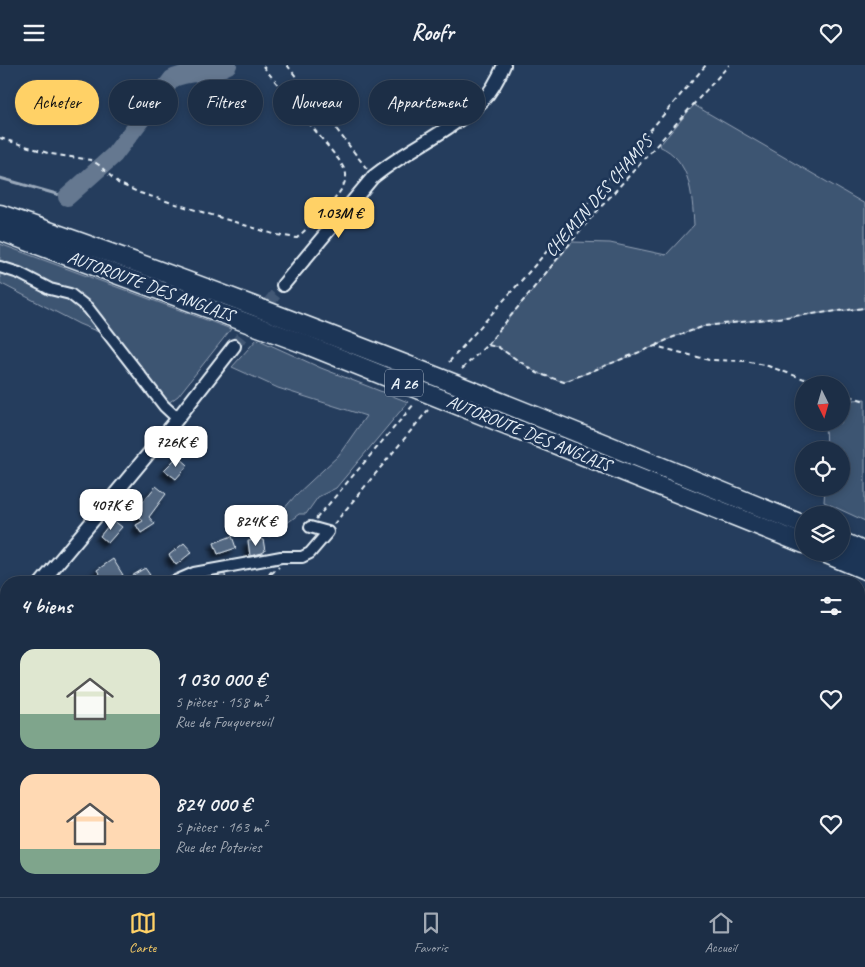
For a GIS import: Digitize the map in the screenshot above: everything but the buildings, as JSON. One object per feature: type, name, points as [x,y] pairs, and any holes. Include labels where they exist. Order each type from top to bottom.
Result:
[{"type":"highway","name":"AUTOROUTE DES ANGLAIS","points":[[0,214],[266,309],[795,521]]},
{"type":"highway","name":"AUTOROUTE DES ANGLAIS","points":[[0,231],[307,345],[795,539]]},
{"type":"highway","points":[[850,545],[865,551]]},
{"type":"highway","points":[[843,561],[865,570]]},
{"type":"street","points":[[283,285],[373,177],[388,164],[459,120],[483,101],[504,65]]},
{"type":"street","points":[[0,267],[19,273],[50,289],[70,293],[88,308],[164,406],[178,419]]},
{"type":"street","points":[[47,576],[178,419],[234,346]]},
{"type":"street","points":[[187,576],[194,573],[282,557],[302,557],[310,553],[328,531],[310,527]]},
{"type":"path","points":[[0,138],[51,154],[91,160],[100,165],[118,183],[140,193],[277,235],[297,238],[339,194],[345,184],[346,173],[339,160],[262,65]]},
{"type":"path","points":[[287,65],[373,177]]},
{"type":"path","points":[[449,362],[536,265],[706,65]]},
{"type":"path","name":"CHEMIN DES CHAMPS","points":[[462,369],[487,345],[590,219],[729,65]]},
{"type":"path","points":[[487,345],[498,347],[537,373],[564,382],[704,326],[865,308]]},
{"type":"path","points":[[655,347],[709,360],[746,361],[768,366],[795,376]]},
{"type":"path","points":[[850,396],[865,401]]},
{"type":"path","points":[[310,527],[415,403]]},
{"type":"path","points":[[328,531],[428,410]]},
{"type":"shaded area","points":[[694,105],[865,204],[865,308],[705,326],[564,382],[537,373],[498,347],[487,345],[572,242],[610,243],[666,255],[694,225],[690,190],[684,169],[670,152],[659,146]]},
{"type":"shaded area","points":[[0,244],[231,329],[178,396],[164,406],[111,337],[79,324],[0,283]]},
{"type":"shaded area","points":[[257,339],[321,368],[408,402],[336,488],[318,497],[306,514],[299,514],[269,537],[261,526],[281,512],[296,495],[338,456],[366,416],[278,388],[232,367]]},
{"type":"shaded area","points":[[865,399],[865,521],[850,514],[850,506],[833,506],[824,502],[824,496],[850,496],[850,441],[826,441],[825,431],[850,431],[850,400]]},
{"type":"waterway","points":[[67,197],[114,155],[172,79],[228,65]]},
{"type":"waterway","points":[[0,178],[67,197]]},
{"type":"tunnel","points":[[234,346],[283,285]]}]
